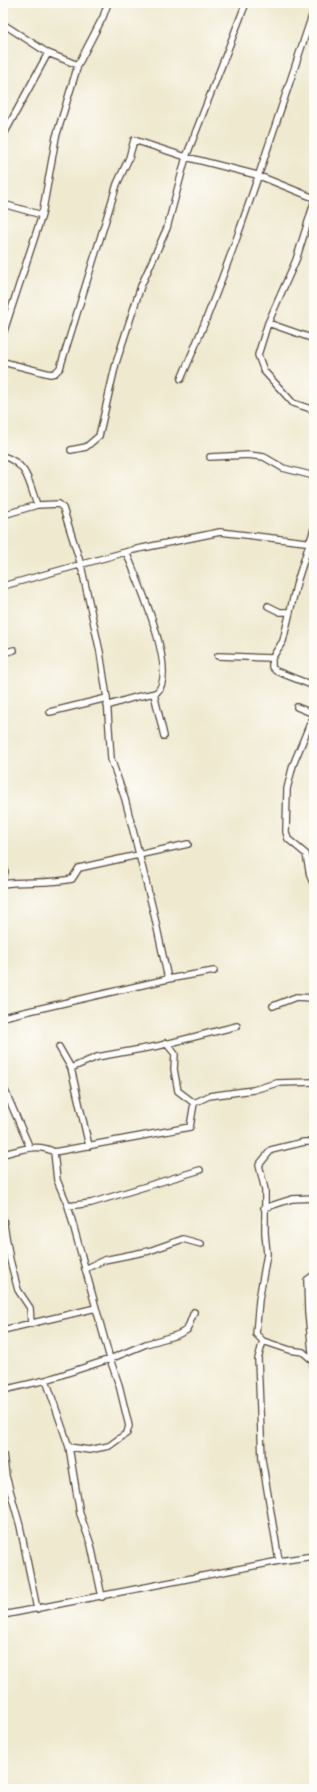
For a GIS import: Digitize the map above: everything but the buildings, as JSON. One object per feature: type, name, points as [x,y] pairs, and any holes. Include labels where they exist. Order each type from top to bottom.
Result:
[{"type":"street","points":[[3,334],[42,215],[56,137],[78,65],[103,17],[108,3]]},
{"type":"street","points":[[71,450],[86,447],[99,436],[116,363],[141,286],[167,228],[186,157],[246,3]]},
{"type":"street","points":[[181,379],[202,332],[314,10]]},
{"type":"street","points":[[3,24],[48,53],[78,65]]},
{"type":"street","points":[[3,136],[48,53]]},
{"type":"street","points":[[3,362],[50,374],[56,373],[60,368],[117,184],[129,158],[134,140],[186,157],[257,175],[314,198]]},
{"type":"street","points":[[314,203],[296,260],[268,323],[258,356],[264,371],[293,403],[314,410]]},
{"type":"street","points":[[3,204],[42,215]]},
{"type":"street","points":[[268,323],[314,339]]},
{"type":"street","points":[[210,458],[248,455],[264,457],[283,468],[314,476]]},
{"type":"street","points":[[3,456],[20,464],[25,470],[37,505]]},
{"type":"street","points":[[3,515],[37,505],[59,504],[63,508],[81,565],[100,652],[107,698],[111,759],[125,800],[140,854],[168,979]]},
{"type":"street","points":[[314,529],[312,543],[297,582],[283,641],[272,658],[272,667],[276,672],[314,686]]},
{"type":"street","points":[[3,586],[126,552],[220,532],[312,543]]},
{"type":"street","points":[[107,706],[133,697],[154,694],[158,691],[163,679],[157,631],[126,552]]},
{"type":"street","points":[[268,606],[280,612],[290,612]]},
{"type":"street","points":[[3,653],[14,650]]},
{"type":"street","points":[[218,656],[272,658]]},
{"type":"street","points":[[154,694],[164,736]]},
{"type":"street","points":[[50,712],[107,698]]},
{"type":"street","points":[[297,707],[314,714],[293,765],[287,789],[286,832],[288,839],[306,854],[310,876],[314,885]]},
{"type":"street","points":[[3,884],[24,882],[55,883],[72,879],[79,868],[188,844]]},
{"type":"street","points":[[3,858],[5,872],[3,876]]},
{"type":"street","points":[[3,1017],[168,979],[214,971]]},
{"type":"street","points":[[273,1006],[296,997],[314,998]]},
{"type":"street","points":[[71,1068],[97,1057],[166,1043],[237,1026]]},
{"type":"street","points":[[166,1043],[175,1054],[174,1069],[178,1091],[194,1103]]},
{"type":"street","points":[[60,1047],[71,1068],[89,1146]]},
{"type":"street","points":[[194,1103],[209,1096],[253,1090],[276,1084],[314,1082]]},
{"type":"street","points":[[3,1086],[30,1148]]},
{"type":"street","points":[[3,1154],[30,1148],[46,1147],[54,1152],[190,1127],[194,1103]]},
{"type":"street","points":[[312,1360],[303,1352],[290,1350],[263,1341],[256,1334],[259,1300],[267,1254],[264,1208],[265,1190],[260,1165],[271,1150],[304,1142],[314,1142]]},
{"type":"street","points":[[54,1152],[57,1180],[68,1206],[110,1360],[119,1385],[129,1426],[127,1433],[109,1446],[89,1450],[69,1446]]},
{"type":"street","points":[[68,1206],[91,1203],[200,1170]]},
{"type":"street","points":[[264,1208],[292,1199],[314,1198]]},
{"type":"street","points":[[3,1219],[10,1260],[18,1290],[30,1308],[31,1324]]},
{"type":"street","points":[[85,1269],[104,1260],[149,1251],[183,1239],[201,1244]]},
{"type":"street","points":[[314,1275],[307,1280],[308,1312],[314,1372]]},
{"type":"street","points":[[3,1330],[96,1308]]},
{"type":"street","points":[[3,1390],[46,1380],[110,1360],[146,1344],[182,1333],[187,1330],[194,1312]]},
{"type":"street","points":[[263,1341],[258,1359],[262,1459],[279,1561]]},
{"type":"street","points":[[46,1380],[69,1446],[80,1514],[91,1545],[102,1597]]},
{"type":"street","points":[[3,1454],[6,1476],[20,1526],[36,1609]]},
{"type":"street","points":[[3,1616],[279,1561],[314,1556]]}]
